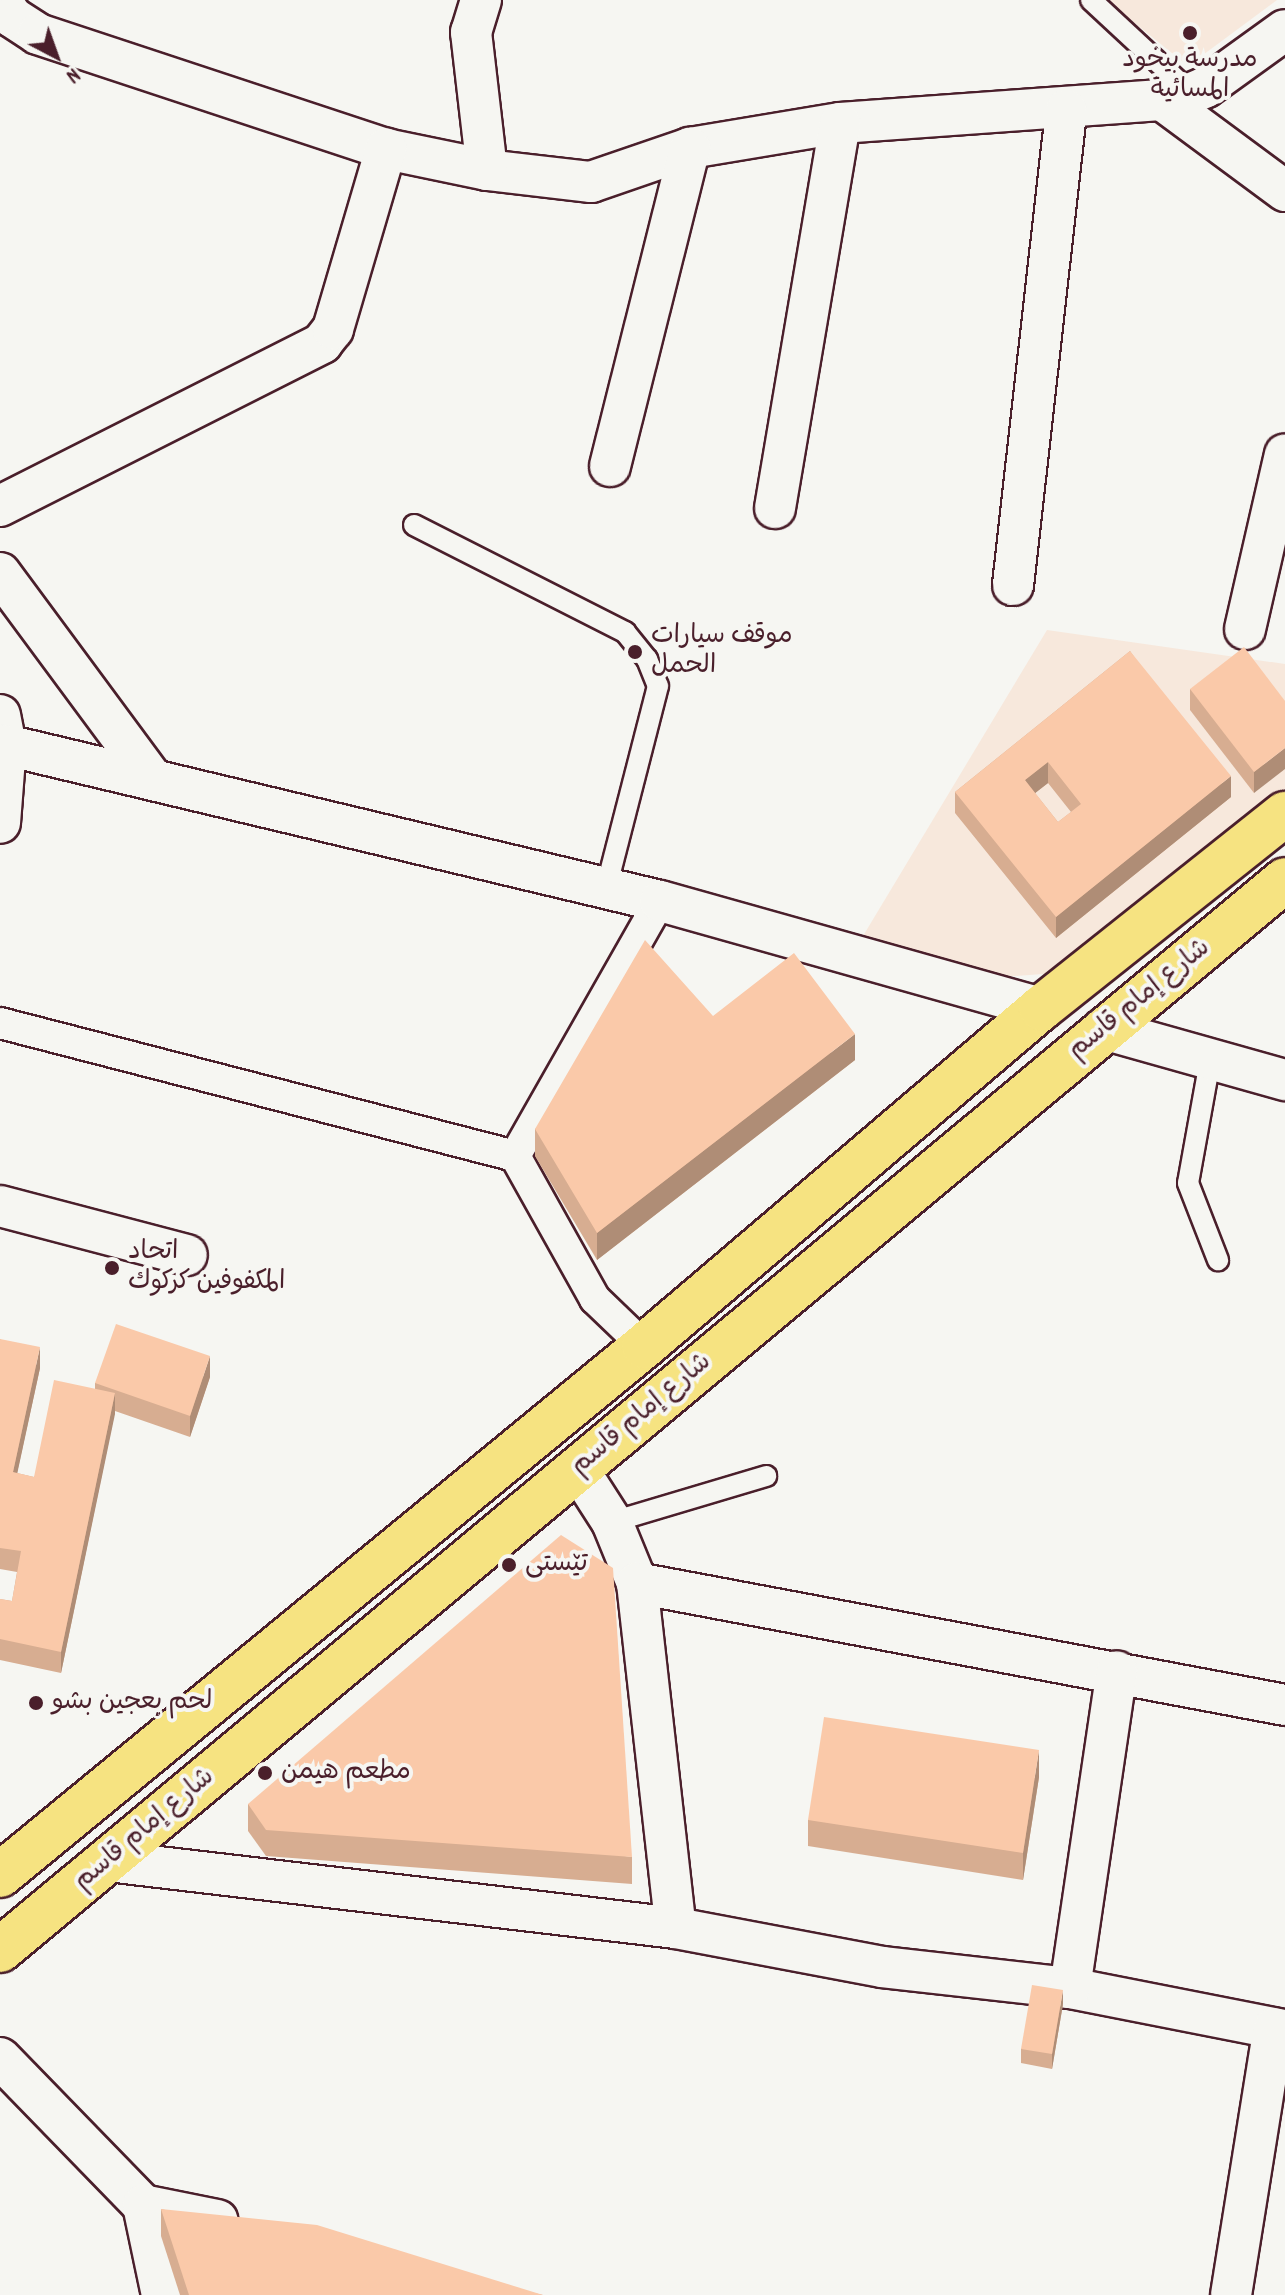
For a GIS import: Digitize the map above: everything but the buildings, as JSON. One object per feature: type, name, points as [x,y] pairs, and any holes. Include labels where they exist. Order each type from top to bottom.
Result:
[{"type":"main road","name":"شارع إمام قاسم","points":[[7,1863],[644,1346],[1041,1008],[1285,814]]},
{"type":"main road","name":"شارع إمام قاسم","points":[[0,1950],[1285,880]]},
{"type":"main road","points":[[1041,1008],[1103,1029]]},
{"type":"street","points":[[1,0],[12,17],[38,34],[386,149],[487,170],[591,182],[690,148],[840,123],[1066,110],[1177,97],[1285,30]]},
{"type":"street","points":[[481,0],[471,32],[487,170]]},
{"type":"street","points":[[1177,97],[1285,191]]},
{"type":"street","points":[[1013,585],[1066,110]]},
{"type":"street","points":[[775,508],[840,123]]},
{"type":"street","points":[[610,466],[690,148]]},
{"type":"street","points":[[0,506],[322,343],[333,329],[386,149]]},
{"type":"street","points":[[1245,629],[1285,455]]},
{"type":"street","points":[[0,573],[153,780]]},
{"type":"street","points":[[0,823],[3,730],[153,780],[660,901],[1041,1008]]},
{"type":"street","points":[[515,1156],[660,901]]},
{"type":"street","points":[[0,1023],[515,1156],[595,1299],[644,1346]]},
{"type":"street","points":[[1103,1029],[1285,1080]]},
{"type":"street","points":[[0,1206],[187,1255]]},
{"type":"street","points":[[578,1469],[612,1522],[637,1583],[676,1928]]},
{"type":"street","points":[[637,1583],[1285,1705]]},
{"type":"street","points":[[1070,1988],[1117,1671]]},
{"type":"street","points":[[108,1861],[676,1928],[882,1967],[1070,1988],[1280,2029],[1231,2295]]},
{"type":"street","points":[[0,2058],[143,2205],[162,2295]]},
{"type":"street","points":[[143,2205],[261,2228]]},
{"type":"lane","points":[[1091,0],[1177,97]]},
{"type":"lane","points":[[414,525],[625,632],[647,659],[658,686],[606,889]]},
{"type":"lane","points":[[1210,1061],[1188,1183],[1218,1260]]},
{"type":"lane","points":[[612,1522],[766,1476]]},
{"type":"shaded area","name":"مدرسة بيخود المسائية","points":[[1106,0],[1277,0],[1188,66]]},
{"type":"shaded area","points":[[1047,630],[1285,664],[1285,789],[1056,973],[1001,977],[863,936]]},
{"type":"place","name":"مدرسة بيخود المسائية","points":[[1190,33]]},
{"type":"place","name":"موقف سيارات الحمل","points":[[635,652]]},
{"type":"place","name":"اتحاد المكفوفين كركوك","points":[[112,1268]]},
{"type":"place","name":"تێستی","points":[[509,1565]]},
{"type":"place","name":"لحم بعجين بشو","points":[[36,1703]]},
{"type":"place","name":"مطعم هيمن","points":[[265,1773]]}]
